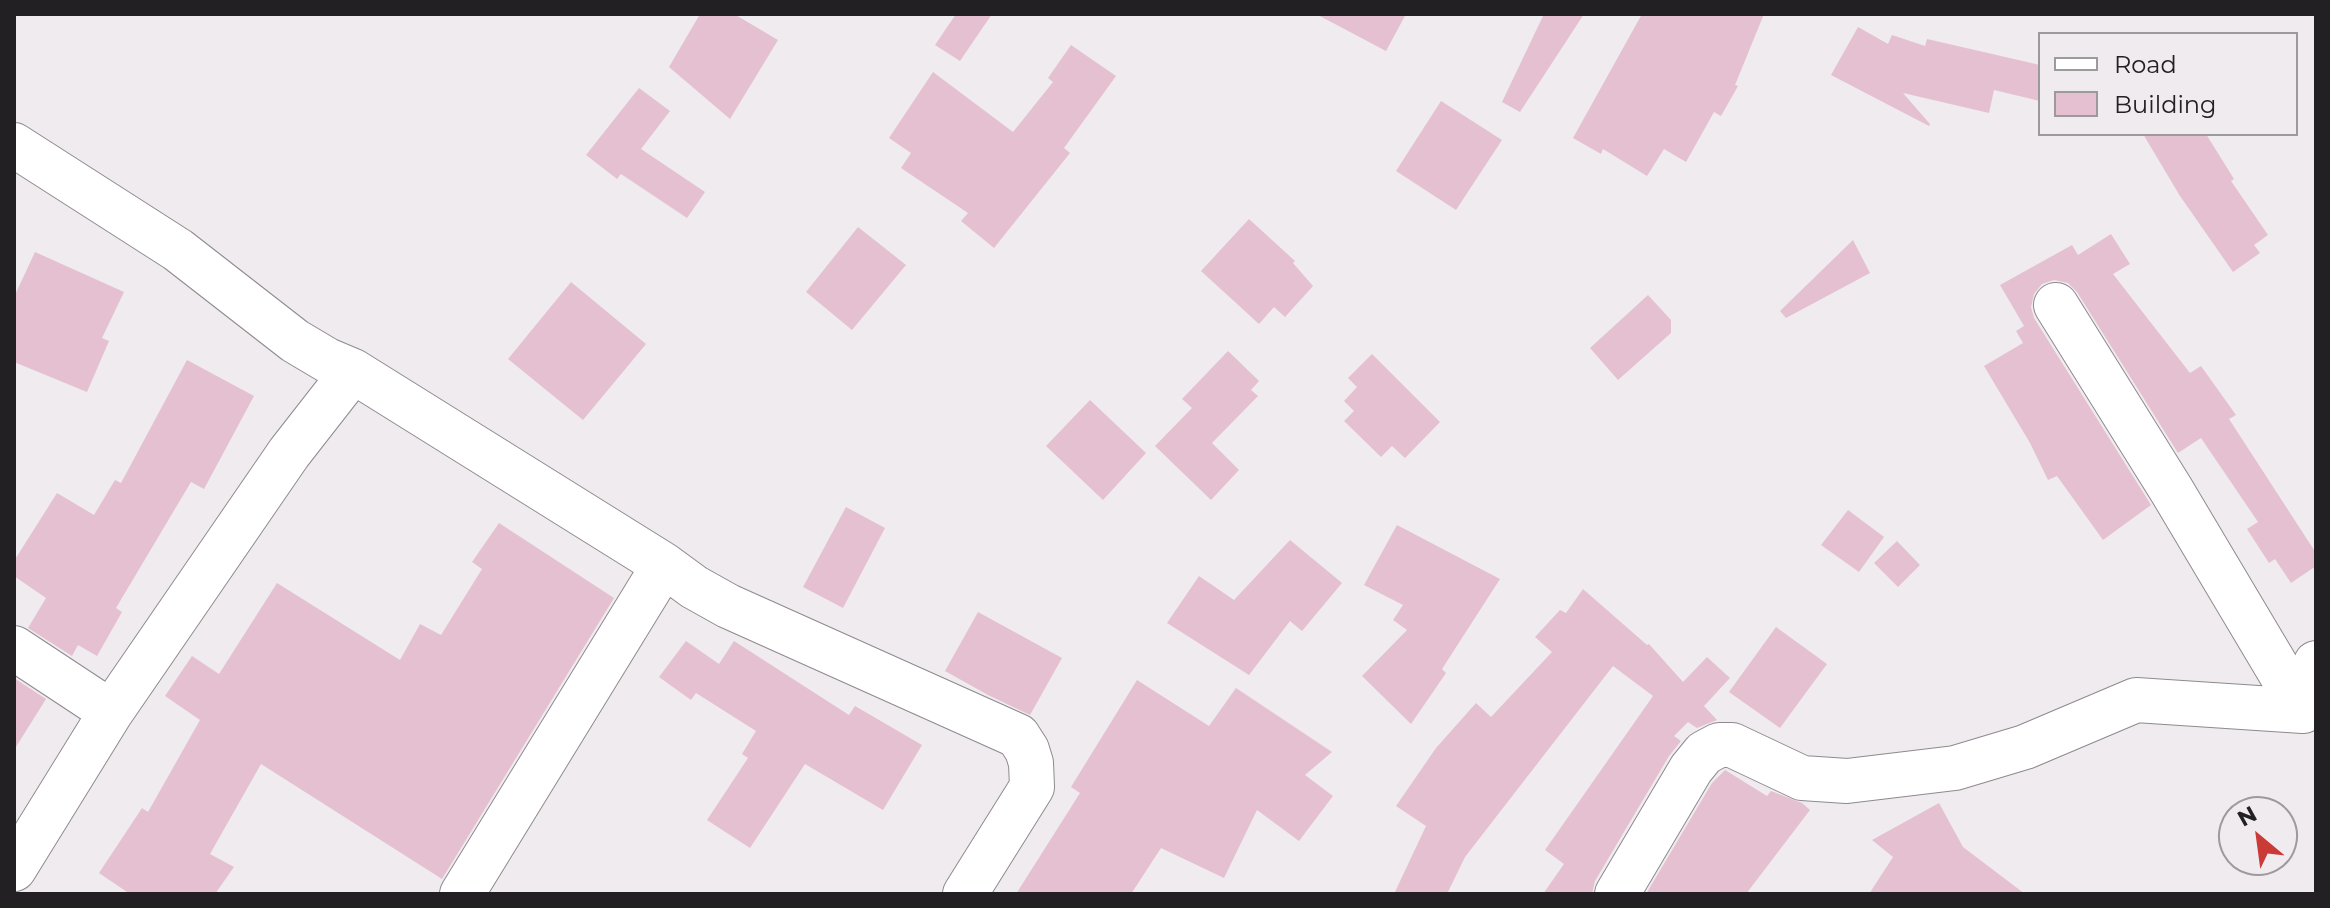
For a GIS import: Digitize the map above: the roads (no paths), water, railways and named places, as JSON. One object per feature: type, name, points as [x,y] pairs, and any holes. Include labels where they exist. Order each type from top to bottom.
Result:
[{"type":"street","points":[[14,145],[178,250],[295,341],[353,371],[664,565],[694,587],[728,606],[1018,736],[1031,763],[1032,787],[965,894]]},
{"type":"street","points":[[2056,305],[2172,491],[2303,711]]},
{"type":"street","points":[[14,869],[111,712],[289,453],[353,371]]},
{"type":"street","points":[[462,894],[664,565]]},
{"type":"street","points":[[14,648],[111,712]]},
{"type":"street","points":[[2303,711],[2316,663]]},
{"type":"street","points":[[1617,894],[1691,769],[1704,753],[1719,745],[1732,745],[1802,778],[1847,781],[1955,768],[2025,747],[2136,700],[2303,711]]}]
